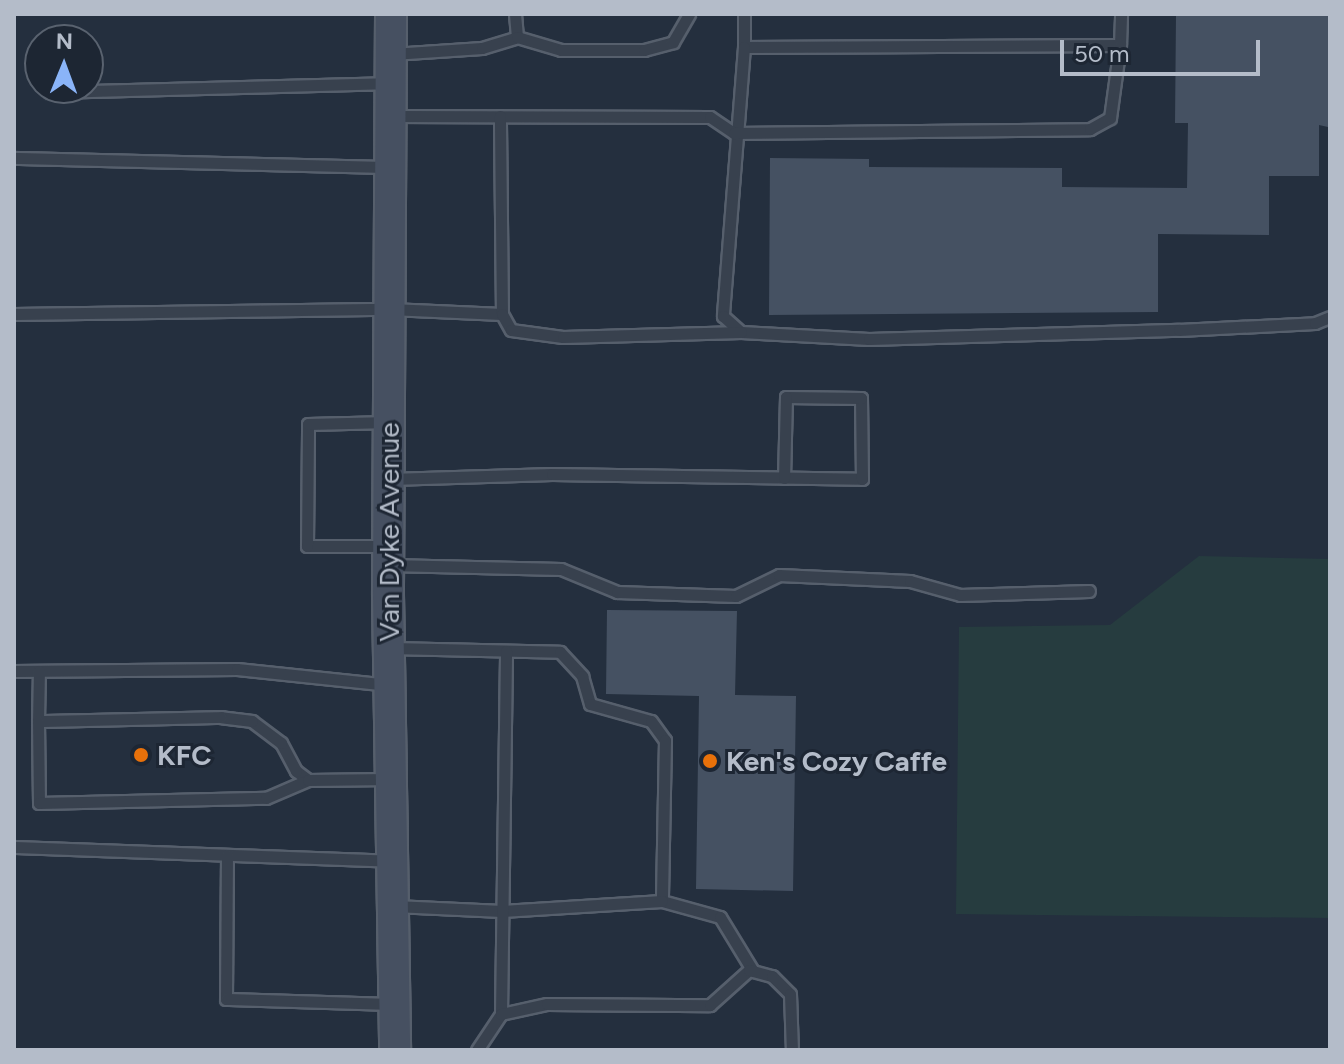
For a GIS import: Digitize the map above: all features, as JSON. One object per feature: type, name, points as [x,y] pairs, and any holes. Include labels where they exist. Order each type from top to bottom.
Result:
[{"type":"main road","name":"Van Dyke Avenue","points":[[391,14],[388,556],[395,1050]]},
{"type":"lane","points":[[515,14],[517,37]]},
{"type":"lane","points":[[104,88],[392,68],[517,37],[561,50],[644,50],[673,42],[689,14]]},
{"type":"lane","points":[[741,332],[723,316],[744,14]]},
{"type":"lane","points":[[391,116],[710,117],[734,133],[1090,129],[1110,118],[1121,14]]},
{"type":"lane","points":[[744,47],[1120,45]]},
{"type":"lane","points":[[500,116],[502,314],[511,330],[563,337],[741,332],[869,339],[1179,330],[1315,323],[1330,317]]},
{"type":"lane","points":[[14,158],[390,167]]},
{"type":"lane","points":[[14,314],[390,309],[502,314]]},
{"type":"lane","points":[[389,479],[552,474],[784,478],[862,479],[861,398],[786,397],[784,478]]},
{"type":"lane","points":[[389,422],[308,424],[307,546],[388,556],[561,569],[617,592],[736,596],[779,575],[910,581],[960,595],[1089,591]]},
{"type":"lane","points":[[389,648],[560,652],[582,676],[590,704],[651,721],[665,740],[662,901]]},
{"type":"lane","points":[[477,1050],[501,1014],[506,651]]},
{"type":"lane","points":[[14,671],[237,669],[390,685]]},
{"type":"lane","points":[[39,671],[39,803],[266,798],[308,780],[391,779]]},
{"type":"lane","points":[[38,721],[221,717],[252,721],[281,743],[296,771],[308,780]]},
{"type":"lane","points":[[14,847],[392,861]]},
{"type":"lane","points":[[227,855],[226,999],[395,1004]]},
{"type":"lane","points":[[393,906],[502,911],[662,901],[720,917],[753,971],[772,976],[790,994],[792,1050]]},
{"type":"lane","points":[[501,1014],[547,1004],[710,1005],[753,971]]},
{"type":"green space","points":[[1199,556],[1330,559],[1330,918],[956,914],[959,627],[1110,625]]},
{"type":"building","points":[[1176,14],[1329,14],[1328,127],[1319,125],[1319,176],[1269,176],[1269,235],[1158,234],[1158,312],[769,315],[770,158],[869,159],[869,167],[1062,168],[1062,187],[1187,188],[1188,123],[1175,123]]},
{"type":"building","points":[[607,610],[737,611],[735,695],[796,696],[793,891],[696,889],[699,696],[606,694]]},
{"type":"place","name":"KFC","points":[[141,755]]},
{"type":"place","name":"Ken's Cozy Caffe","points":[[710,761]]}]
